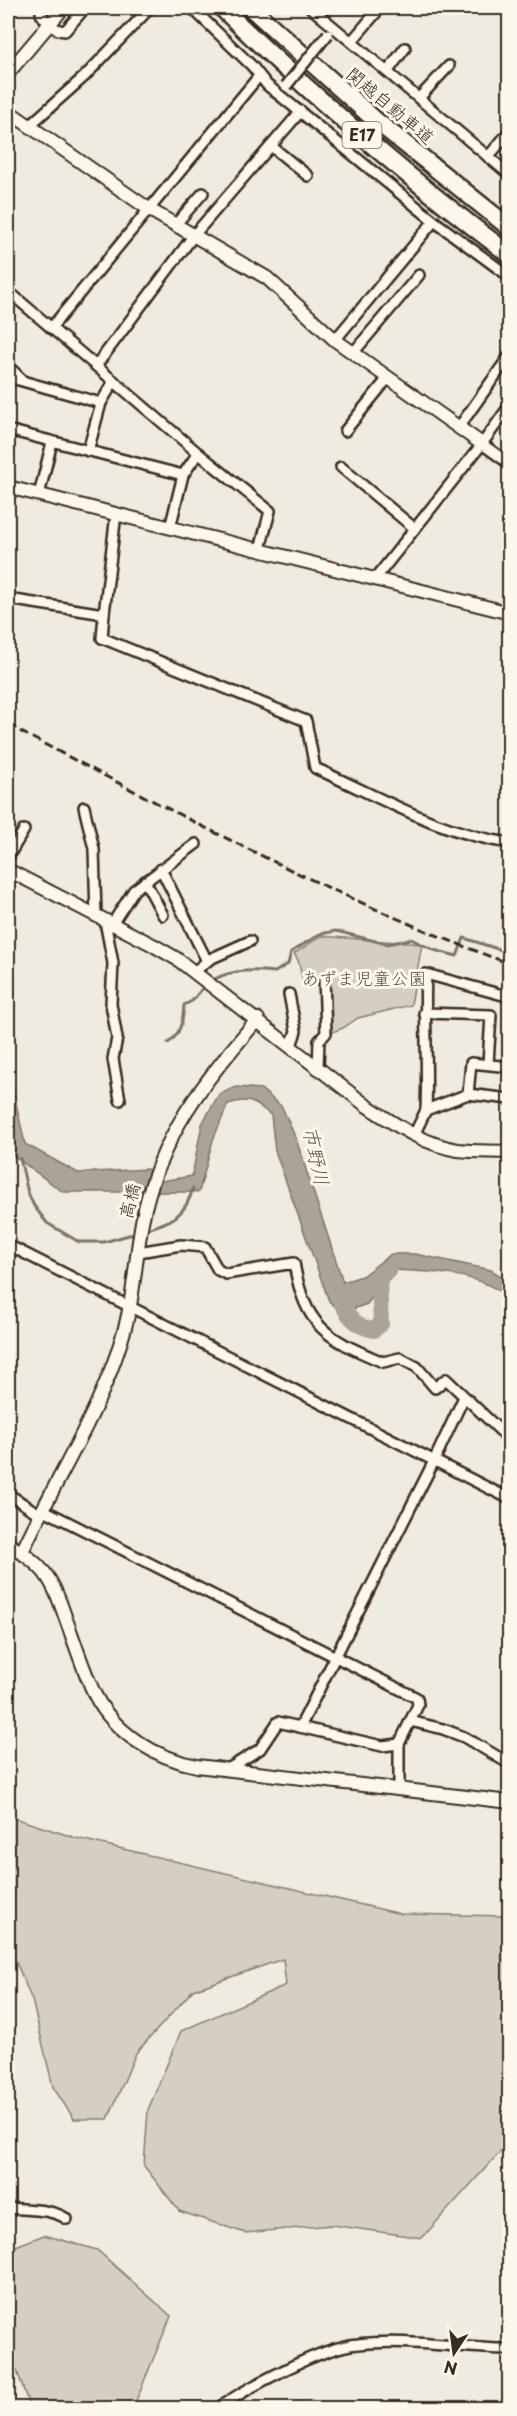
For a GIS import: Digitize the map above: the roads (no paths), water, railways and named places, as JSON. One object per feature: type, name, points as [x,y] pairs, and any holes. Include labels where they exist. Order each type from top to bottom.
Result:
[{"type":"highway","name":"E17","points":[[222,8],[310,90],[386,156],[510,255]]},
{"type":"highway","name":"関越自動車道","points":[[251,8],[375,120],[510,228]]},
{"type":"street","points":[[32,8],[42,8],[41,15],[49,25],[65,31],[85,8]]},
{"type":"street","points":[[8,73],[63,8]]},
{"type":"street","points":[[29,126],[85,76],[150,8]]},
{"type":"street","points":[[192,8],[280,95],[434,221],[510,277]]},
{"type":"street","points":[[315,9],[510,175]]},
{"type":"street","points":[[352,41],[380,9]]},
{"type":"street","points":[[280,95],[335,26]]},
{"type":"street","points":[[387,71],[405,48]]},
{"type":"street","points":[[420,98],[448,66]]},
{"type":"street","points":[[51,328],[259,75]]},
{"type":"street","points":[[8,111],[150,210],[267,278],[335,340],[510,464]]},
{"type":"street","points":[[96,366],[194,236],[301,111]]},
{"type":"street","points":[[488,157],[510,131]]},
{"type":"street","points":[[272,146],[308,176]]},
{"type":"street","points":[[175,225],[203,193]]},
{"type":"street","points":[[335,340],[434,221]]},
{"type":"street","points":[[353,353],[419,275]]},
{"type":"street","points":[[8,291],[198,453],[270,511],[260,549]]},
{"type":"street","points":[[459,427],[510,355]]},
{"type":"street","points":[[8,366],[23,380]]},
{"type":"street","points":[[8,377],[101,403]]},
{"type":"street","points":[[345,432],[388,378]]},
{"type":"street","points":[[88,451],[101,403],[114,381]]},
{"type":"street","points":[[375,579],[508,408]]},
{"type":"street","points":[[8,430],[183,475]]},
{"type":"street","points":[[39,495],[51,442]]},
{"type":"street","points":[[170,528],[183,475],[198,453]]},
{"type":"street","points":[[341,467],[414,528]]},
{"type":"street","points":[[8,487],[510,613]]},
{"type":"street","points":[[116,514],[102,638],[306,721],[315,768],[429,820],[494,841],[510,843]]},
{"type":"street","points":[[8,600],[104,614]]},
{"type":"street","points":[[84,807],[94,849],[104,920],[113,963],[111,1004],[117,1038],[113,1059],[120,1100]]},
{"type":"street","points":[[8,857],[24,830]]},
{"type":"street","points":[[104,920],[134,890],[196,844]]},
{"type":"street","points":[[161,869],[207,962]]},
{"type":"street","points":[[8,870],[153,945],[195,971],[367,1106],[414,1135],[458,1150],[510,1152]]},
{"type":"street","points":[[145,881],[163,915]]},
{"type":"street","points":[[195,971],[207,962],[250,941]]},
{"type":"street","points":[[414,1135],[426,1110],[428,1067],[424,1013],[426,974],[510,997]]},
{"type":"street","points":[[318,1066],[319,1041],[326,1034],[324,978]]},
{"type":"street","points":[[289,994],[296,1031],[291,1046]]},
{"type":"street","points":[[424,1013],[491,1015],[488,1064]]},
{"type":"street","name":"高橋","points":[[22,1552],[113,1364],[130,1306],[142,1222],[160,1160],[186,1110],[207,1078],[258,1019]]},
{"type":"street","points":[[468,1094],[471,1063],[510,1067]]},
{"type":"street","points":[[426,1110],[468,1094],[510,1099]]},
{"type":"street","points":[[8,1245],[510,1499]]},
{"type":"street","points":[[138,1252],[181,1245],[205,1247],[218,1270],[225,1274],[294,1263],[300,1294],[311,1317],[324,1331],[383,1362],[400,1358],[417,1367],[435,1388],[446,1379],[510,1440]]},
{"type":"street","points":[[300,1727],[464,1397]]},
{"type":"street","points":[[8,1494],[417,1698],[418,1705],[399,1744],[399,1789]]},
{"type":"street","points":[[8,1544],[22,1552],[44,1572],[57,1595],[96,1696],[121,1729],[148,1749],[180,1762],[510,1802]]},
{"type":"street","points":[[410,1721],[464,1737],[510,1764]]},
{"type":"street","points":[[228,1769],[260,1749],[278,1722],[382,1746],[399,1744]]},
{"type":"street","points":[[8,2208],[59,2214],[67,2219]]},
{"type":"street","points":[[218,2409],[244,2392],[327,2351],[356,2344],[387,2342],[477,2349],[510,2349]]},
{"type":"waterway","points":[[215,979],[237,972],[275,972],[288,964],[291,952],[320,934],[336,931],[387,944],[411,939],[434,950],[457,956],[464,938],[510,953]]},
{"type":"waterway","points":[[168,1043],[179,1031],[184,1005],[192,1001],[202,989]]},
{"type":"waterway","points":[[20,1158],[28,1193],[34,1206],[47,1223],[79,1242],[104,1242],[136,1233]]},
{"type":"waterway","points":[[145,1230],[163,1224],[181,1212],[193,1188]]},
{"type":"waterway","name":"市野川","points":[[336,1293],[346,1312],[355,1322],[374,1330],[381,1324],[379,1280],[389,1270]]},
{"type":"railway","points":[[8,725],[193,821],[318,882],[445,939],[510,964]]},
{"type":"park label","name":"あずま児童公園","points":[[364,979]]}]
